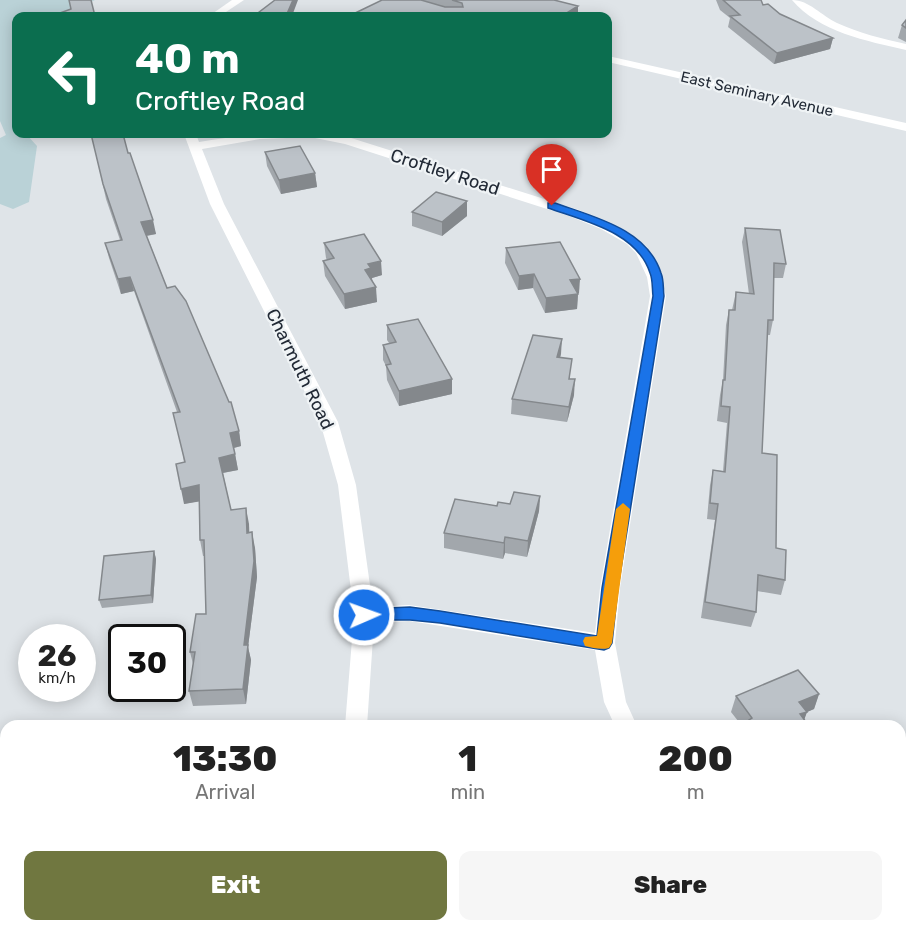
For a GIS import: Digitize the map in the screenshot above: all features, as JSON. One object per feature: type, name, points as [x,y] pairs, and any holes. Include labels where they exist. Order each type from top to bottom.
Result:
[{"type":"street","points":[[220,12],[238,0]]},
{"type":"street","points":[[797,0],[811,13],[827,22],[906,47]]},
{"type":"street","name":"East Seminary Avenue","points":[[612,60],[906,127]]},
{"type":"street","name":"Croftley Road","points":[[192,140],[219,138]]},
{"type":"street","name":"Croftley Road","points":[[334,138],[574,213],[608,226],[632,241],[647,255],[656,274],[658,296],[612,576],[604,643],[615,702],[623,720]]},
{"type":"street","name":"Charmuth Road","points":[[192,140],[217,204],[329,422],[347,486],[364,615],[356,720]]},
{"type":"street","points":[[364,615],[410,614],[440,617],[604,643]]},
{"type":"shaded area","points":[[0,0],[95,0],[70,12],[12,12],[12,138],[30,138],[37,146],[29,202],[13,209],[0,204],[0,138],[6,135],[0,121]]},
{"type":"building","points":[[69,0],[91,0],[94,12],[63,12],[71,9]]},
{"type":"building","points":[[275,0],[293,0],[288,12],[259,12]]},
{"type":"building","points":[[382,0],[421,0],[445,7],[463,7],[462,3],[452,0],[554,0],[578,6],[568,12],[357,12]]},
{"type":"building","points":[[723,0],[761,0],[763,5],[768,4],[780,14],[833,38],[777,53],[730,16],[740,15]]},
{"type":"building","points":[[92,138],[124,138],[153,220],[141,222],[167,288],[175,286],[186,301],[229,402],[231,402],[239,431],[230,433],[235,454],[219,458],[231,510],[246,508],[247,533],[252,532],[254,561],[244,645],[248,645],[243,689],[189,691],[195,652],[190,652],[196,614],[206,614],[204,540],[200,540],[199,485],[181,489],[176,464],[185,462],[173,413],[180,412],[130,277],[118,279],[105,243],[122,240],[103,184]]},
{"type":"building","points":[[300,146],[315,173],[279,180],[265,152]]},
{"type":"building","points":[[436,192],[467,201],[442,222],[412,212]]},
{"type":"building","points":[[745,228],[780,230],[786,264],[774,263],[773,320],[768,320],[762,453],[777,455],[776,548],[786,550],[785,580],[758,575],[756,612],[705,602],[718,504],[710,503],[713,470],[725,472],[730,407],[721,406],[723,380],[725,380],[729,310],[735,310],[736,292],[754,294]]},
{"type":"building","points":[[364,234],[381,261],[368,264],[371,268],[365,270],[376,287],[344,294],[323,261],[334,258],[324,243]]},
{"type":"building","points":[[560,242],[580,279],[570,280],[578,294],[546,298],[534,274],[519,276],[506,248]]},
{"type":"building","points":[[418,319],[452,379],[399,391],[386,365],[391,364],[383,345],[396,342],[387,325]]},
{"type":"building","points":[[533,335],[562,339],[557,357],[572,359],[569,379],[575,379],[569,407],[512,399]]},
{"type":"building","points":[[514,492],[540,496],[528,541],[505,537],[504,543],[444,533],[455,499],[497,506],[498,502],[510,504]]},
{"type":"building","points":[[154,551],[151,595],[99,600],[104,556]]},
{"type":"building","points":[[798,670],[819,694],[799,702],[807,712],[800,714],[804,720],[749,720],[752,718],[736,696]]},
{"type":"slow traffic","points":[[591,641],[604,643],[623,509]]},
{"type":"route","points":[[364,615],[410,614],[440,617],[604,643],[610,588],[658,296],[656,274],[647,255],[632,241],[608,226],[552,206]]}]
